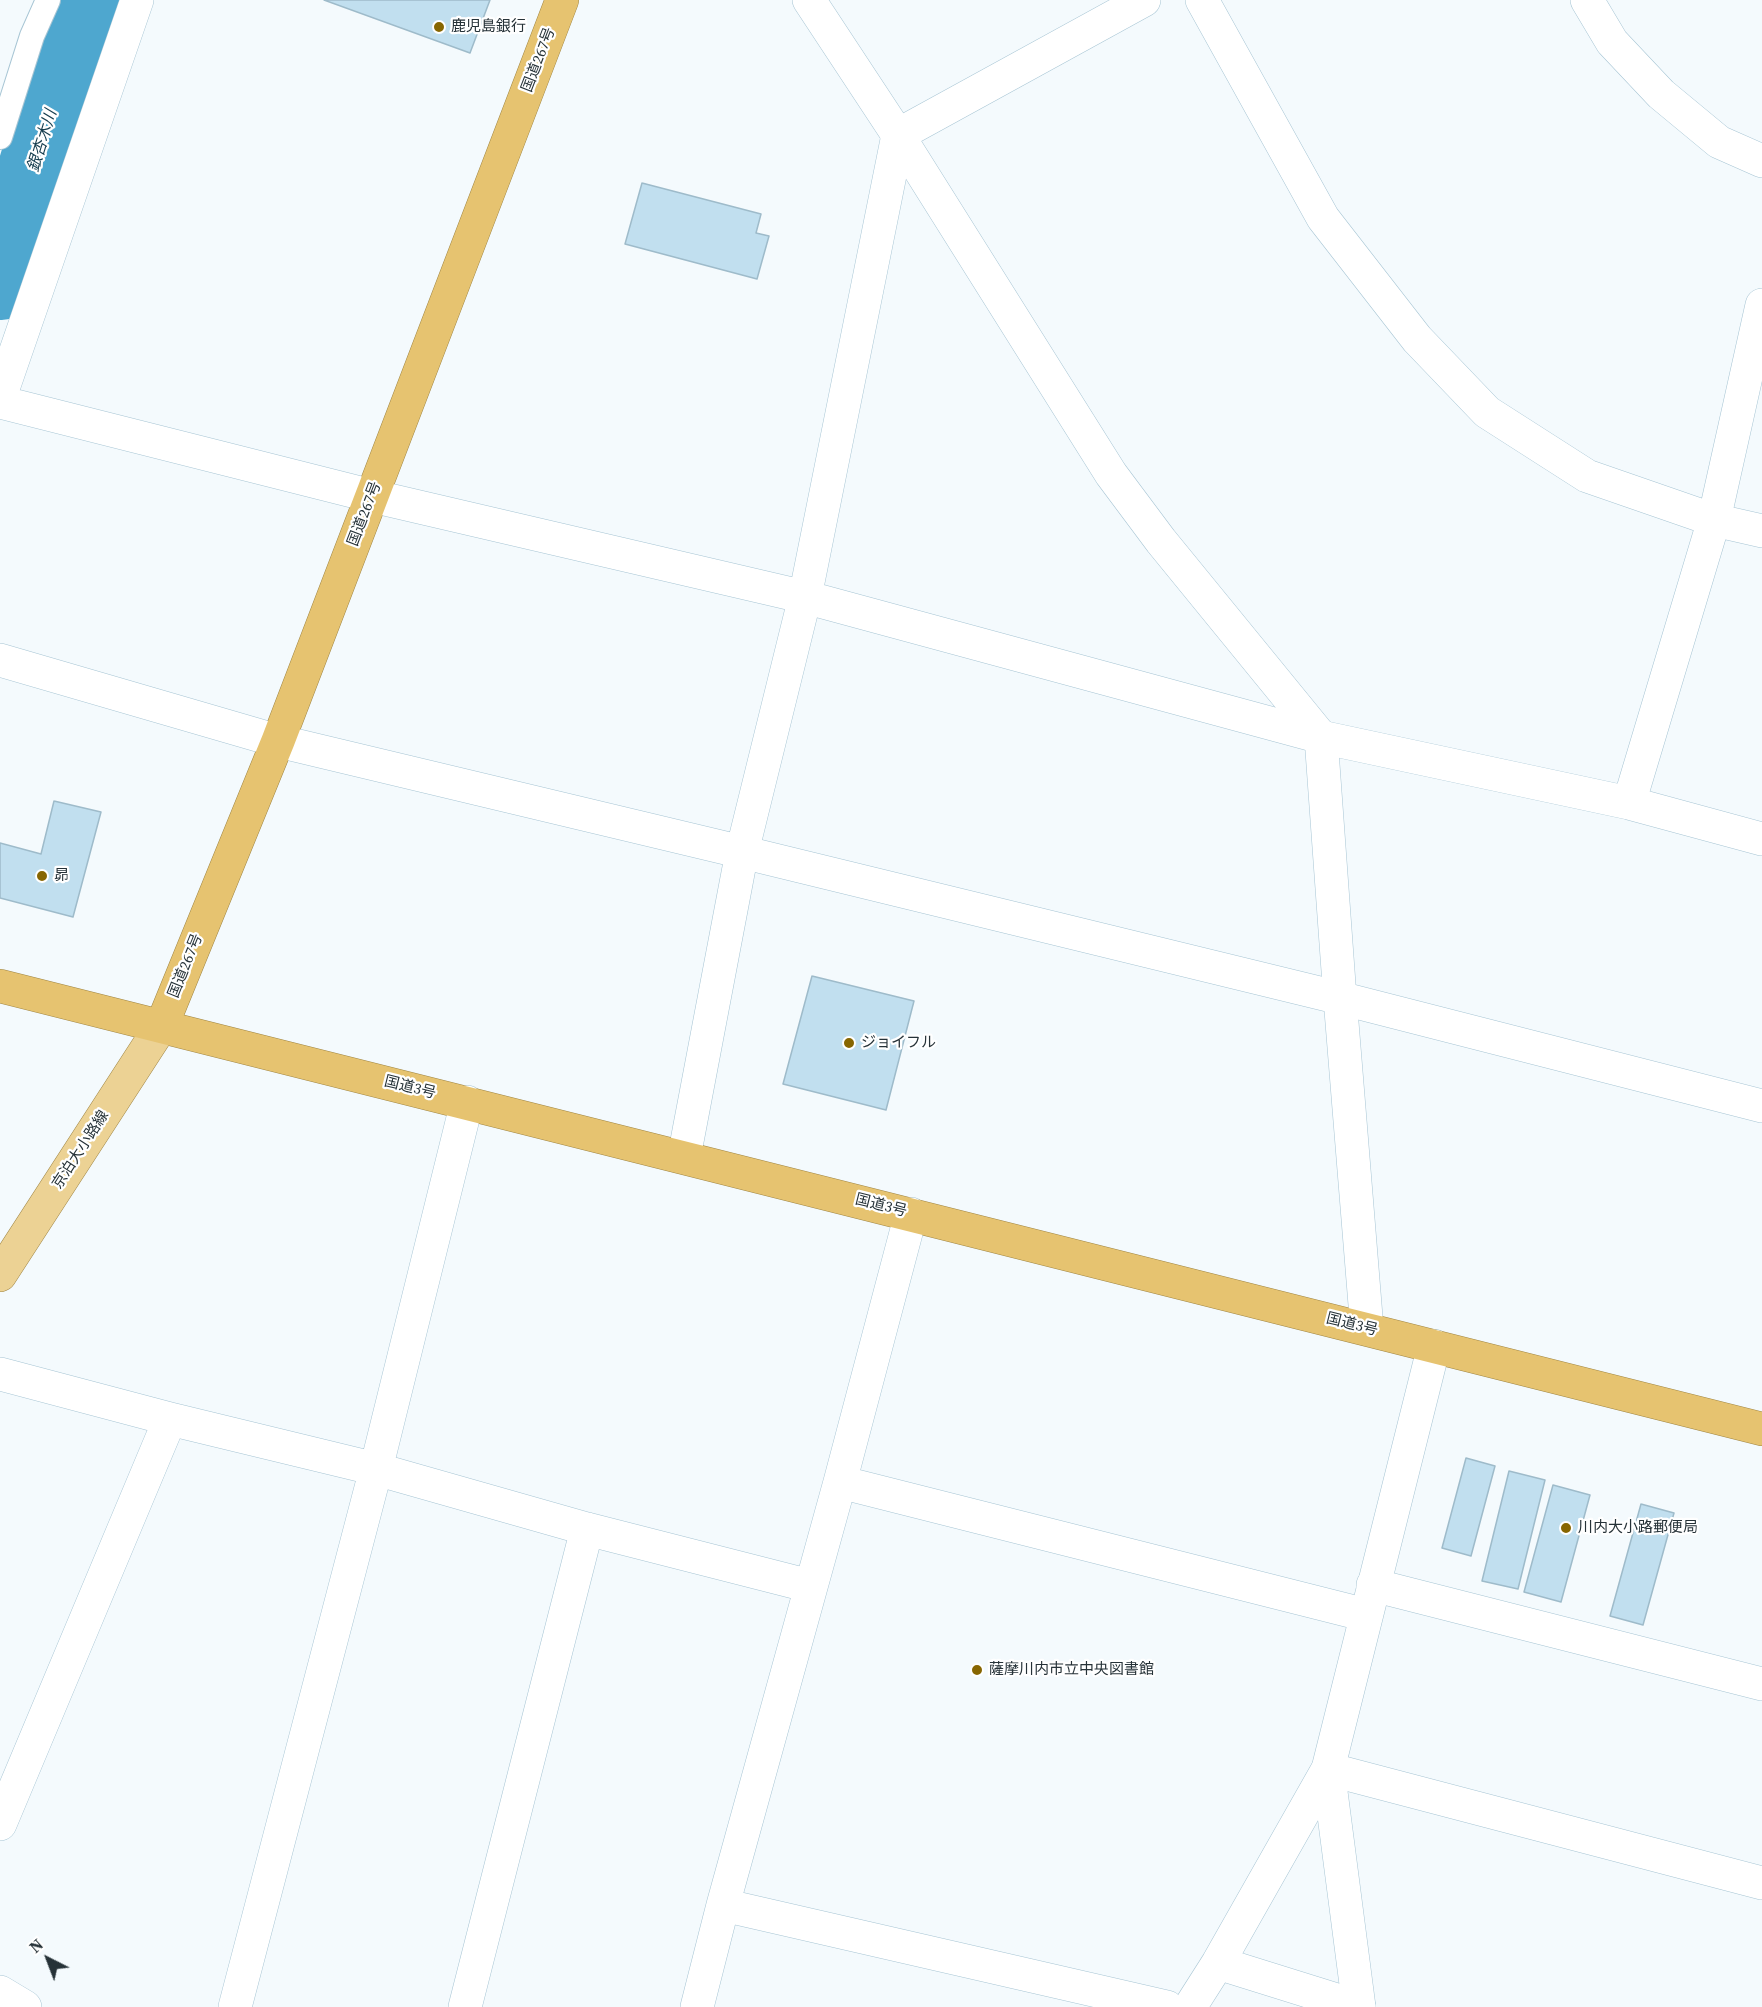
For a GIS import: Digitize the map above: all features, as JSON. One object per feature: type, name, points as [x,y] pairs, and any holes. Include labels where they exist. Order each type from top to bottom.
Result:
[{"type":"highway","name":"国道267号","points":[[162,1025],[278,741],[562,0]]},
{"type":"highway","name":"国道3号","points":[[0,986],[1762,1429]]},
{"type":"main road","name":"京泊大小路線","points":[[0,1275],[162,1025]]},
{"type":"street","points":[[0,397],[137,0]]},
{"type":"street","points":[[808,0],[898,135],[1111,474],[1161,541],[1321,736],[1367,1329]]},
{"type":"street","points":[[684,1157],[742,852],[805,597],[898,135],[1144,0]]},
{"type":"street","points":[[1202,0],[1323,218],[1417,339],[1487,412],[1587,476],[1714,520],[1762,531]]},
{"type":"street","points":[[1587,0],[1612,42],[1661,94],[1719,142],[1762,161]]},
{"type":"street","points":[[1629,803],[1714,520],[1762,305]]},
{"type":"street","points":[[0,402],[372,496],[805,597],[1321,736],[1629,803],[1762,839]]},
{"type":"street","points":[[0,660],[278,741],[1340,998],[1762,1106]]},
{"type":"street","points":[[235,2007],[376,1469],[467,1102]]},
{"type":"street","points":[[698,2007],[723,1905],[840,1482],[911,1214]]},
{"type":"street","points":[[1190,2007],[1218,1963],[1328,1769],[1434,1346]]},
{"type":"street","points":[[0,1374],[170,1419],[376,1469],[587,1529],[810,1586]]},
{"type":"street","points":[[0,1824],[170,1419]]},
{"type":"street","points":[[840,1482],[1370,1600],[1762,1684]]},
{"type":"street","points":[[465,2007],[587,1529]]},
{"type":"street","points":[[1328,1769],[1762,1883]]},
{"type":"street","points":[[1218,1963],[1359,2004],[1328,1769]]},
{"type":"street","points":[[723,1905],[1167,2007]]},
{"type":"street","points":[[0,1992],[25,2007]]},
{"type":"lane","points":[[0,137],[32,36],[48,0]]},
{"type":"building","name":"鹿児島銀行","points":[[324,0],[490,0],[470,53]]},
{"type":"building","points":[[642,183],[761,214],[756,233],[769,236],[757,279],[625,244]]},
{"type":"building","name":"昴","points":[[54,801],[101,812],[73,917],[0,898],[0,843],[41,854]]},
{"type":"building","name":"ジョイフル","points":[[812,976],[914,1001],[886,1110],[783,1084]]},
{"type":"building","points":[[1466,1458],[1495,1466],[1471,1556],[1442,1548]]},
{"type":"building","points":[[1509,1471],[1545,1480],[1518,1589],[1482,1581]]},
{"type":"building","points":[[1553,1485],[1590,1495],[1561,1602],[1524,1592]]},
{"type":"building","points":[[1641,1504],[1674,1513],[1643,1625],[1610,1616]]},
{"type":"waterway","name":"銀杏木川","points":[[0,283],[86,0]]},
{"type":"place","name":"鹿児島銀行","points":[[439,27]]},
{"type":"place","name":"昴","points":[[42,876]]},
{"type":"place","name":"ジョイフル","points":[[849,1043]]},
{"type":"place","name":"川内大小路郵便局","points":[[1566,1528]]},
{"type":"place","name":"薩摩川内市立中央図書館","points":[[977,1670]]}]
